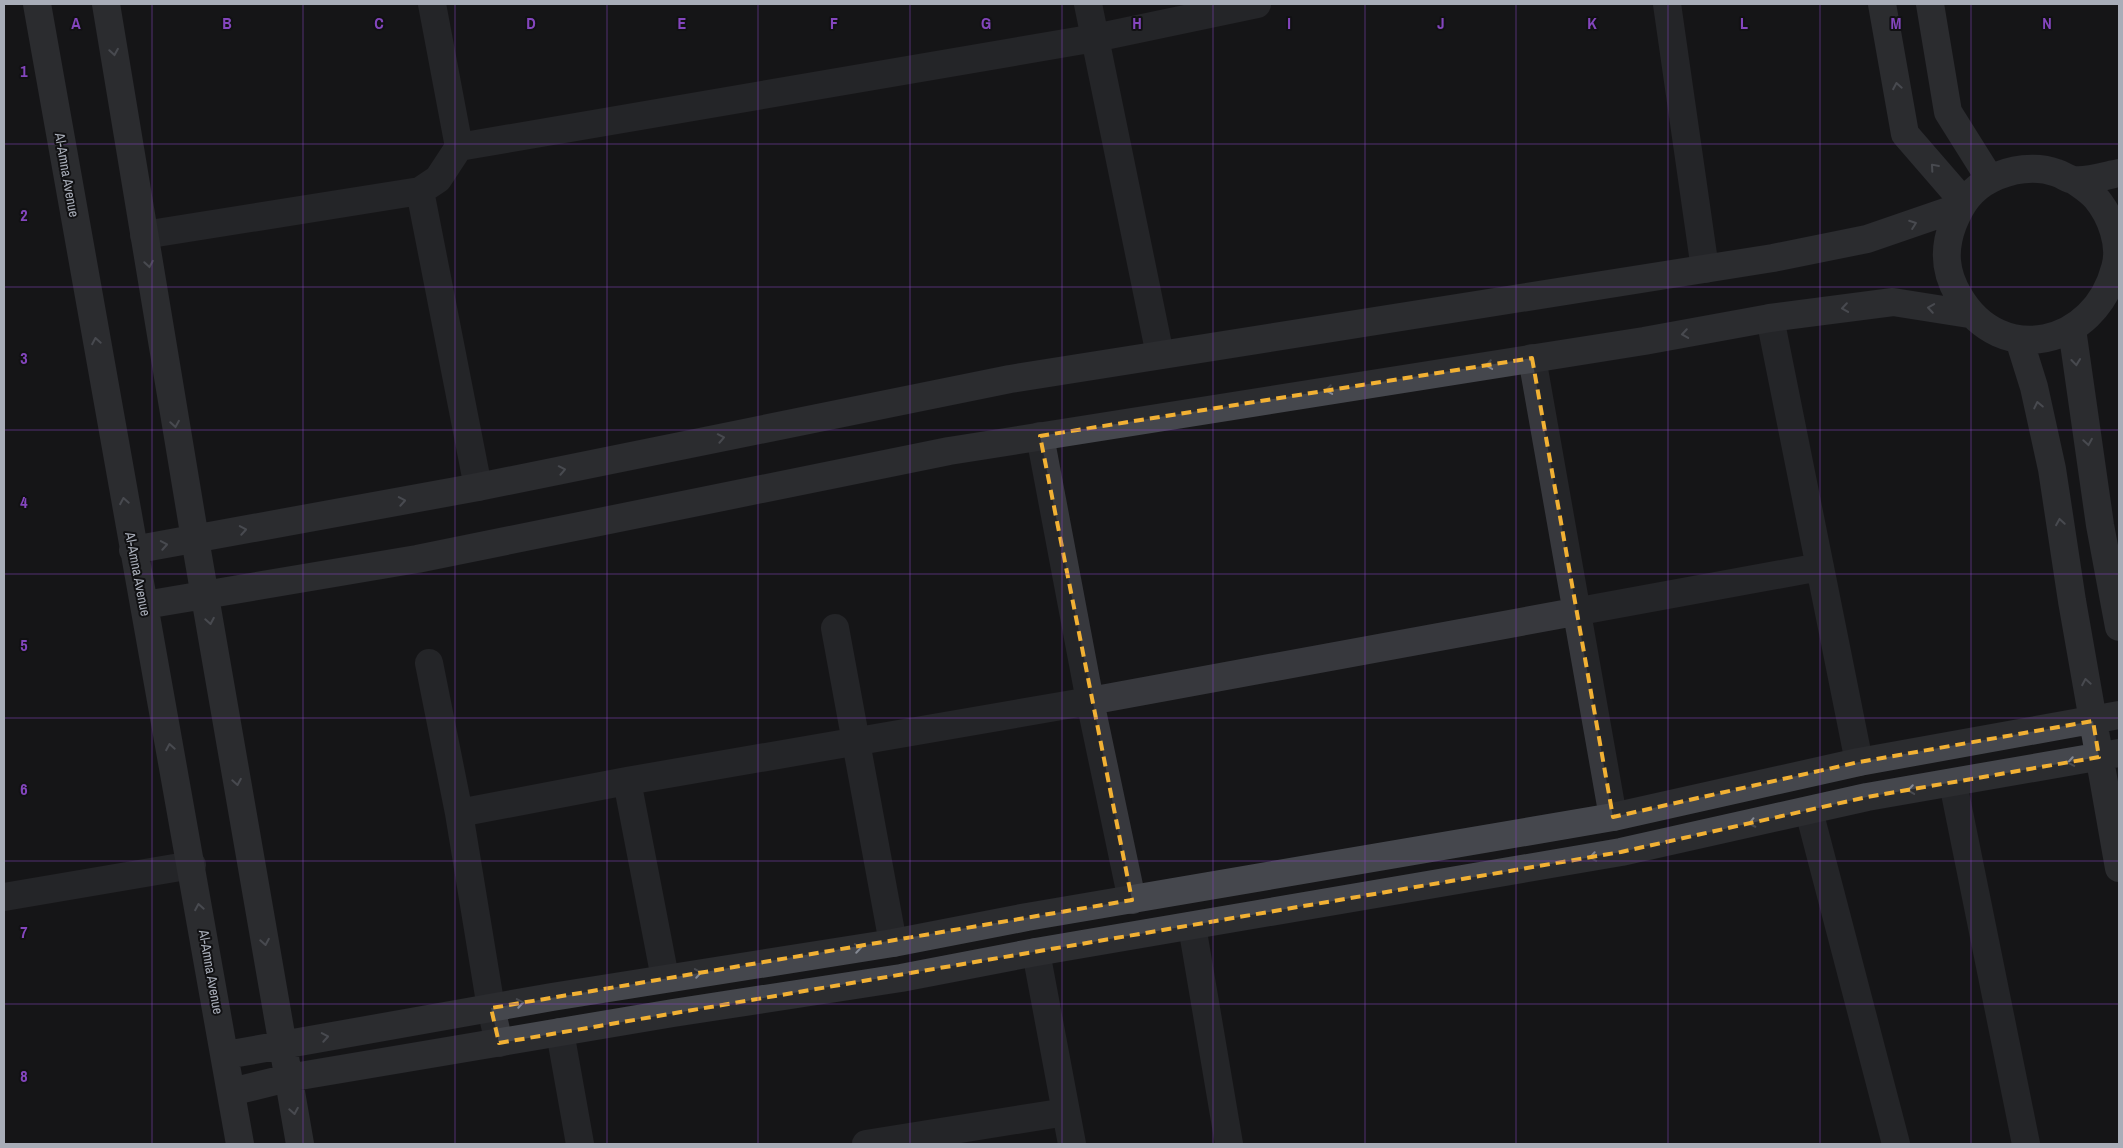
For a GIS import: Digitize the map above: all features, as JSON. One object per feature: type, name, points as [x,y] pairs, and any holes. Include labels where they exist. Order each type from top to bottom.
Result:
[{"type":"street","name":"Al-Amna Avenue","points":[[37,4],[133,550],[145,605],[226,1055],[240,1144]]},
{"type":"street","points":[[106,4],[195,539],[300,1144]]},
{"type":"street","points":[[144,235],[420,192],[438,180],[459,147],[432,4]]},
{"type":"street","points":[[1088,4],[1160,355]]},
{"type":"street","points":[[459,147],[1095,38],[1258,4]]},
{"type":"street","points":[[1667,4],[1705,269]]},
{"type":"street","points":[[1882,4],[1905,134],[1962,204]]},
{"type":"street","points":[[1930,4],[1948,112],[1990,179]]},
{"type":"street","points":[[2033,169],[2055,172],[2075,181],[2095,197],[2109,218],[2116,242],[2118,267],[2101,303],[2072,329],[2046,339],[2019,339],[1991,331],[1969,314],[1949,280],[1946,243],[1962,204],[1976,188],[1990,179],[2011,171],[2033,169]]},
{"type":"street","points":[[2075,181],[2119,173]]},
{"type":"street","points":[[420,192],[478,487]]},
{"type":"street","points":[[133,550],[478,487],[1010,379],[1705,269],[1867,239],[1962,204]]},
{"type":"street","points":[[145,605],[205,593],[416,559],[949,451],[1770,318],[1893,302],[1969,314]]},
{"type":"street","points":[[1770,318],[1859,762]]},
{"type":"street","points":[[2072,329],[2100,525],[2119,627]]},
{"type":"street","points":[[2019,339],[2034,387],[2052,469],[2093,721],[2109,755],[2119,868]]},
{"type":"street","points":[[1532,358],[1613,817]]},
{"type":"street","points":[[1040,436],[1090,701],[1132,900]]},
{"type":"street","points":[[459,813],[627,781],[1090,701],[1820,566]]},
{"type":"street","points":[[835,628],[854,741],[893,943]]},
{"type":"street","points":[[429,663],[459,813],[491,1008],[499,1043]]},
{"type":"street","points":[[226,1055],[665,978],[893,943],[1613,817],[1859,762],[2119,715]]},
{"type":"street","points":[[231,1092],[288,1078],[560,1032],[901,978],[1036,952],[1621,852],[1867,797],[2109,755]]},
{"type":"street","points":[[627,781],[665,978]]},
{"type":"street","points":[[1953,783],[2026,1144]]},
{"type":"street","points":[[1809,811],[1896,1144]]},
{"type":"street","points":[[4,897],[192,865]]},
{"type":"street","points":[[1192,926],[1229,1144]]},
{"type":"street","points":[[1036,952],[1072,1144]]},
{"type":"street","points":[[560,1032],[580,1144]]},
{"type":"street","points":[[866,1144],[934,1138],[1066,1112]]},
{"type":"highlighted area","points":[[1532,358],[1613,817],[1859,762],[2093,721],[2099,757],[1867,797],[1621,852],[499,1043],[491,1008],[1132,900],[1040,436]]}]
